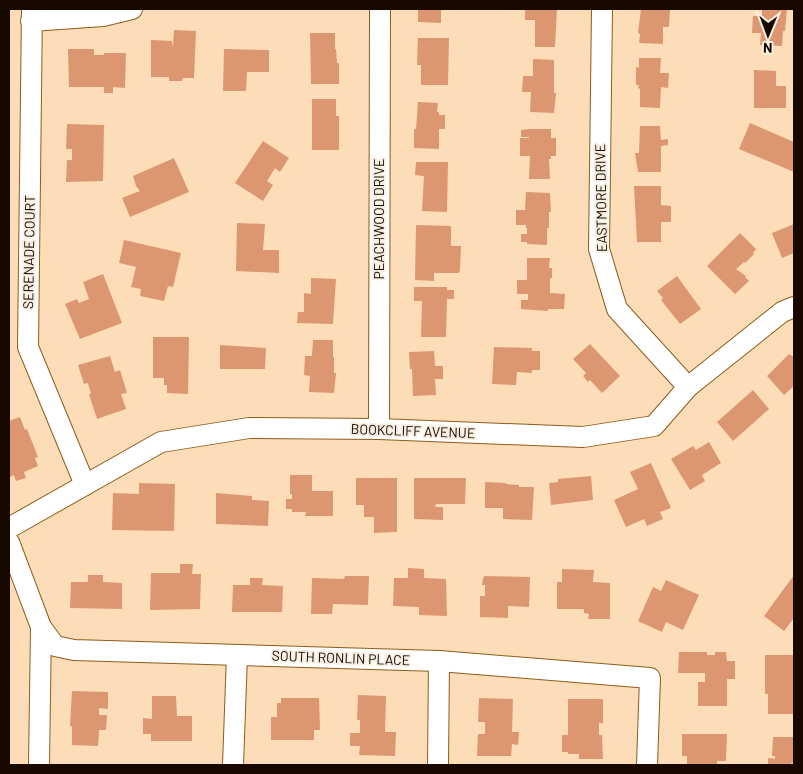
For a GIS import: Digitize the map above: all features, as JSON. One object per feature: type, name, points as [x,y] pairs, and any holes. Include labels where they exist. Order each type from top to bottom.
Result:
[{"type":"street","points":[[32,15],[103,16],[132,9]]},
{"type":"street","name":"PEACHWOOD DRIVE","points":[[379,429],[380,9]]},
{"type":"street","name":"EASTMORE DRIVE","points":[[602,9],[599,249],[617,309],[688,387]]},
{"type":"street","name":"SERENADE COURT","points":[[32,15],[28,347],[85,485]]},
{"type":"street","name":"BOOKCLIFF AVENUE","points":[[9,528],[161,442],[249,428],[379,429],[583,437],[654,426],[688,387],[782,312],[794,307]]},
{"type":"street","points":[[9,542],[41,627],[39,765]]},
{"type":"street","name":"SOUTH RONLIN PLACE","points":[[41,627],[55,646],[74,650],[439,661],[650,678],[647,765]]},
{"type":"street","points":[[233,765],[237,655]]},
{"type":"street","points":[[438,765],[439,661]]},
{"type":"building","points":[[418,9],[441,9],[441,23],[418,22]]},
{"type":"building","points":[[525,9],[557,9],[555,47],[535,47],[535,20],[525,20]]},
{"type":"building","points":[[641,9],[670,9],[669,27],[663,27],[663,44],[639,43],[640,34],[638,33]]},
{"type":"building","points":[[762,9],[787,9],[782,46],[760,45],[761,33],[752,33],[753,16],[762,16]]},
{"type":"building","points":[[174,30],[196,31],[194,78],[183,78],[182,81],[169,81],[169,77],[151,77],[151,40],[172,41],[173,47]]},
{"type":"building","points":[[310,33],[335,33],[335,49],[337,63],[339,63],[339,84],[311,84]]},
{"type":"building","points":[[418,38],[449,38],[448,85],[421,85],[421,65],[417,65]]},
{"type":"building","points":[[68,49],[94,49],[94,55],[126,53],[125,88],[113,87],[113,93],[104,93],[104,87],[69,87]]},
{"type":"building","points":[[224,49],[269,50],[269,72],[247,72],[246,91],[223,91]]},
{"type":"building","points":[[639,58],[661,58],[660,73],[669,73],[668,88],[661,87],[660,108],[640,107],[640,89],[638,88],[639,85],[636,85],[636,67],[639,68]]},
{"type":"building","points":[[533,59],[554,60],[554,93],[556,93],[554,113],[530,112],[531,92],[522,92],[523,76],[533,76]]},
{"type":"building","points":[[754,70],[776,71],[776,86],[786,86],[786,108],[754,108]]},
{"type":"building","points":[[312,99],[336,99],[336,116],[339,116],[339,150],[312,150]]},
{"type":"building","points":[[418,102],[438,103],[437,112],[439,112],[439,115],[445,115],[445,129],[439,129],[439,149],[414,148],[414,129],[416,129]]},
{"type":"building","points":[[750,123],[794,142],[794,172],[739,149]]},
{"type":"building","points":[[67,124],[104,125],[103,181],[66,182],[67,160],[72,160],[72,149],[66,149]]},
{"type":"building","points":[[640,126],[660,126],[661,140],[668,139],[668,145],[661,146],[661,172],[638,172],[635,153],[639,153]]},
{"type":"building","points":[[551,129],[551,138],[556,138],[556,156],[551,156],[551,159],[549,159],[550,179],[529,179],[530,156],[520,156],[520,138],[529,138],[521,137],[521,130]]},
{"type":"building","points":[[263,141],[289,158],[280,172],[275,168],[267,181],[273,185],[263,201],[235,183]]},
{"type":"building","points":[[174,158],[189,192],[130,217],[122,198],[140,191],[136,186],[133,176]]},
{"type":"building","points":[[416,162],[448,162],[447,212],[422,211],[424,176],[415,175]]},
{"type":"building","points":[[634,186],[661,186],[661,205],[671,206],[671,222],[661,222],[661,242],[637,242]]},
{"type":"building","points":[[526,192],[550,193],[551,212],[549,212],[549,228],[547,228],[547,245],[521,242],[521,234],[527,234],[527,228],[526,225],[516,225],[516,210],[525,210]]},
{"type":"building","points":[[237,223],[265,224],[263,250],[279,250],[279,273],[236,271]]},
{"type":"building","points":[[794,224],[794,253],[782,258],[772,233]]},
{"type":"building","points":[[416,225],[451,226],[451,246],[461,246],[460,271],[458,273],[434,273],[434,281],[415,280]]},
{"type":"building","points":[[740,233],[756,249],[754,254],[745,263],[736,269],[746,276],[749,281],[735,294],[707,266]]},
{"type":"building","points":[[124,240],[181,253],[173,287],[168,286],[164,301],[140,296],[141,289],[131,287],[136,267],[119,263]]},
{"type":"building","points":[[527,258],[550,258],[549,268],[552,268],[552,278],[550,278],[550,293],[565,294],[564,309],[548,309],[548,311],[521,309],[521,300],[528,300],[528,294],[517,294],[517,280],[527,280]]},
{"type":"building","points":[[103,274],[122,323],[80,339],[65,304],[77,299],[79,303],[89,299],[83,282]]},
{"type":"building","points":[[677,276],[701,309],[680,324],[661,300],[663,298],[657,291]]},
{"type":"building","points":[[311,278],[336,279],[333,324],[297,323],[298,312],[304,312],[304,293],[311,294]]},
{"type":"building","points":[[414,287],[447,287],[447,290],[454,290],[454,299],[447,299],[446,337],[421,337],[422,301],[414,301]]},
{"type":"building","points":[[153,337],[189,337],[188,394],[167,393],[167,385],[164,385],[164,378],[153,378]]},
{"type":"building","points":[[313,340],[333,340],[334,373],[336,373],[334,393],[309,392],[310,376],[304,375],[305,356],[312,356]]},
{"type":"building","points":[[590,344],[620,376],[602,393],[590,380],[588,382],[583,376],[586,373],[573,359]]},
{"type":"building","points":[[220,345],[266,348],[265,369],[220,369]]},
{"type":"building","points":[[494,347],[532,348],[532,351],[540,351],[540,370],[532,370],[532,373],[517,372],[516,385],[492,384]]},
{"type":"building","points":[[434,351],[435,366],[443,366],[443,379],[435,379],[436,395],[413,396],[409,352]]},
{"type":"building","points":[[789,354],[794,357],[794,386],[784,395],[767,376]]},
{"type":"building","points":[[110,356],[115,372],[120,370],[127,393],[121,394],[126,409],[97,419],[89,394],[91,394],[88,383],[84,384],[78,365]]},
{"type":"building","points":[[753,390],[769,409],[733,441],[717,422]]},
{"type":"building","points":[[20,417],[38,457],[35,458],[38,466],[24,472],[26,478],[16,481],[14,475],[10,477],[9,474],[9,421]]},
{"type":"building","points":[[709,442],[721,463],[702,475],[705,481],[690,490],[671,459],[693,446],[696,450]]},
{"type":"building","points":[[651,463],[671,508],[660,512],[663,519],[647,526],[644,519],[626,527],[614,500],[638,489],[630,472]]},
{"type":"building","points":[[290,475],[312,475],[312,491],[333,491],[333,516],[305,516],[306,512],[292,512],[292,509],[286,509],[286,499],[292,499],[292,494],[290,494]]},
{"type":"building","points":[[591,476],[593,500],[551,505],[549,483],[558,482],[558,479]]},
{"type":"building","points":[[356,478],[397,478],[397,532],[374,533],[374,517],[364,517],[364,505],[356,505]]},
{"type":"building","points":[[414,478],[466,478],[465,504],[436,504],[435,507],[443,507],[443,520],[414,519]]},
{"type":"building","points":[[485,482],[506,483],[519,485],[519,487],[534,487],[532,520],[503,519],[503,508],[485,508]]},
{"type":"building","points":[[139,483],[175,484],[174,531],[112,530],[113,493],[139,494]]},
{"type":"building","points":[[216,493],[252,496],[252,500],[269,501],[268,526],[216,524]]},
{"type":"building","points":[[180,564],[193,564],[192,574],[201,574],[200,609],[150,610],[151,573],[180,573]]},
{"type":"building","points":[[408,568],[424,569],[424,578],[446,579],[447,616],[419,615],[419,607],[393,606],[394,578],[408,578]]},
{"type":"building","points":[[562,569],[594,570],[593,582],[610,583],[610,619],[588,619],[589,614],[584,613],[584,609],[557,609],[557,582],[562,582]]},
{"type":"building","points":[[88,575],[103,575],[103,582],[122,583],[122,609],[70,608],[71,582],[88,582]]},
{"type":"building","points":[[794,575],[794,618],[784,631],[764,616]]},
{"type":"building","points":[[345,576],[369,576],[368,605],[333,604],[332,614],[311,614],[312,578],[344,579]]},
{"type":"building","points":[[484,576],[530,577],[529,607],[508,606],[508,618],[480,617],[480,596],[485,596],[485,585],[482,585]]},
{"type":"building","points":[[250,578],[263,578],[262,585],[283,586],[282,612],[232,612],[233,585],[250,585]]},
{"type":"building","points":[[666,580],[699,595],[683,630],[666,622],[662,632],[638,621],[653,587],[661,591]]},
{"type":"building","points":[[679,652],[707,652],[707,655],[715,655],[715,652],[726,652],[727,661],[735,661],[735,679],[727,679],[727,706],[698,706],[698,682],[705,682],[705,673],[678,673]]},
{"type":"building","points":[[765,655],[794,655],[794,714],[768,714],[768,694],[765,694]]},
{"type":"building","points":[[72,691],[108,692],[108,709],[99,708],[99,715],[107,715],[106,730],[99,730],[98,746],[72,745],[72,726],[70,726]]},
{"type":"building","points":[[358,695],[386,696],[385,732],[396,732],[395,756],[359,755],[360,746],[350,746],[350,733],[360,733],[360,720],[357,720]]},
{"type":"building","points":[[152,696],[176,696],[177,716],[192,716],[192,741],[151,741],[151,734],[143,734],[143,718],[152,719]]},
{"type":"building","points":[[281,698],[319,698],[320,730],[314,730],[314,740],[271,740],[271,717],[277,717],[277,703],[281,703]]},
{"type":"building","points":[[479,698],[513,699],[512,732],[519,732],[518,745],[512,744],[511,756],[477,756],[478,734],[485,734],[485,722],[478,722]]},
{"type":"building","points":[[568,699],[603,699],[603,723],[599,723],[599,735],[602,735],[603,759],[579,759],[579,754],[562,752],[562,735],[568,735]]},
{"type":"building","points":[[682,734],[727,734],[726,761],[717,761],[717,765],[687,765],[687,756],[682,756]]},
{"type":"building","points":[[773,737],[794,737],[794,763],[791,763],[791,765],[768,765],[768,758],[775,759],[775,756],[772,756]]}]
